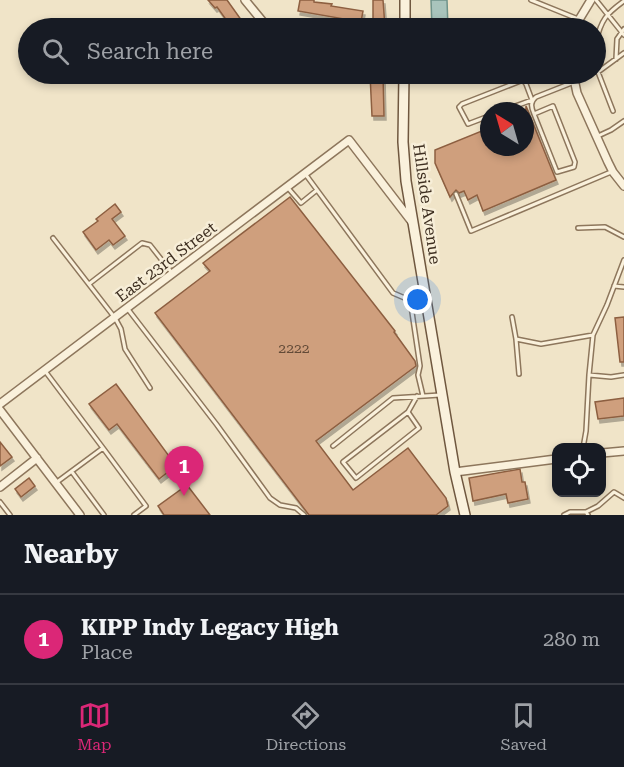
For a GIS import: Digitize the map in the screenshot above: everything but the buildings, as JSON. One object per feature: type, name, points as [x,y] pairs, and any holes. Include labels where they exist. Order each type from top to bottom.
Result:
[{"type":"street","points":[[245,0],[260,18]]},
{"type":"street","points":[[405,0],[405,18]]},
{"type":"street","points":[[579,18],[591,0]]},
{"type":"street","name":"Hillside Avenue","points":[[404,84],[403,158],[412,222],[455,472],[465,515]]},
{"type":"street","points":[[575,84],[613,172],[624,186]]},
{"type":"street","name":"East 23rd Street","points":[[0,404],[349,140],[412,222]]},
{"type":"street","points":[[0,410],[80,515]]},
{"type":"street","points":[[606,453],[624,451]]},
{"type":"street","points":[[0,487],[37,458]]},
{"type":"street","points":[[455,472],[552,460]]},
{"type":"lane","points":[[596,0],[623,32],[617,39],[616,59]]},
{"type":"lane","points":[[535,1],[576,18]]},
{"type":"lane","points":[[605,18],[624,1]]},
{"type":"lane","points":[[606,66],[624,53]]},
{"type":"lane","points":[[480,119],[468,124],[459,107],[513,84]]},
{"type":"lane","points":[[526,84],[532,100]]},
{"type":"lane","points":[[527,102],[569,84]]},
{"type":"lane","points":[[603,84],[613,111]]},
{"type":"lane","points":[[553,106],[574,167],[557,172],[534,114],[553,106]]},
{"type":"lane","points":[[597,136],[611,130],[624,120]]},
{"type":"lane","points":[[456,194],[471,231],[613,172]]},
{"type":"lane","points":[[305,174],[393,293],[410,299],[425,297]]},
{"type":"lane","points":[[287,187],[301,202],[317,190]]},
{"type":"lane","points":[[578,228],[605,227],[624,237]]},
{"type":"lane","points":[[53,238],[115,318],[121,329],[125,349],[150,388]]},
{"type":"lane","points":[[88,284],[142,243],[150,245],[173,274]]},
{"type":"lane","points":[[584,443],[593,336],[624,260]]},
{"type":"lane","points":[[613,286],[624,287]]},
{"type":"lane","points":[[410,299],[420,366],[418,375],[423,396]]},
{"type":"lane","points":[[127,309],[270,498],[280,505],[296,508],[304,515]]},
{"type":"lane","points":[[512,317],[519,374]]},
{"type":"lane","points":[[516,339],[541,344],[593,336]]},
{"type":"lane","points":[[45,370],[146,506],[134,515]]},
{"type":"lane","points":[[588,375],[611,377],[624,375]]},
{"type":"lane","points":[[333,447],[393,398],[442,395]]},
{"type":"lane","points":[[408,412],[419,428],[356,478],[343,462],[408,412],[417,396]]},
{"type":"lane","points":[[56,483],[103,448]]},
{"type":"lane","points":[[72,472],[104,515]]},
{"type":"lane","points":[[564,515],[570,512],[587,514],[614,492],[624,498]]},
{"type":"lane","points":[[0,502],[10,515]]},
{"type":"water","points":[[431,0],[447,0],[448,18],[432,18]]},
{"type":"place","name":"KIPP Indy Legacy High","points":[[184,496]]}]
